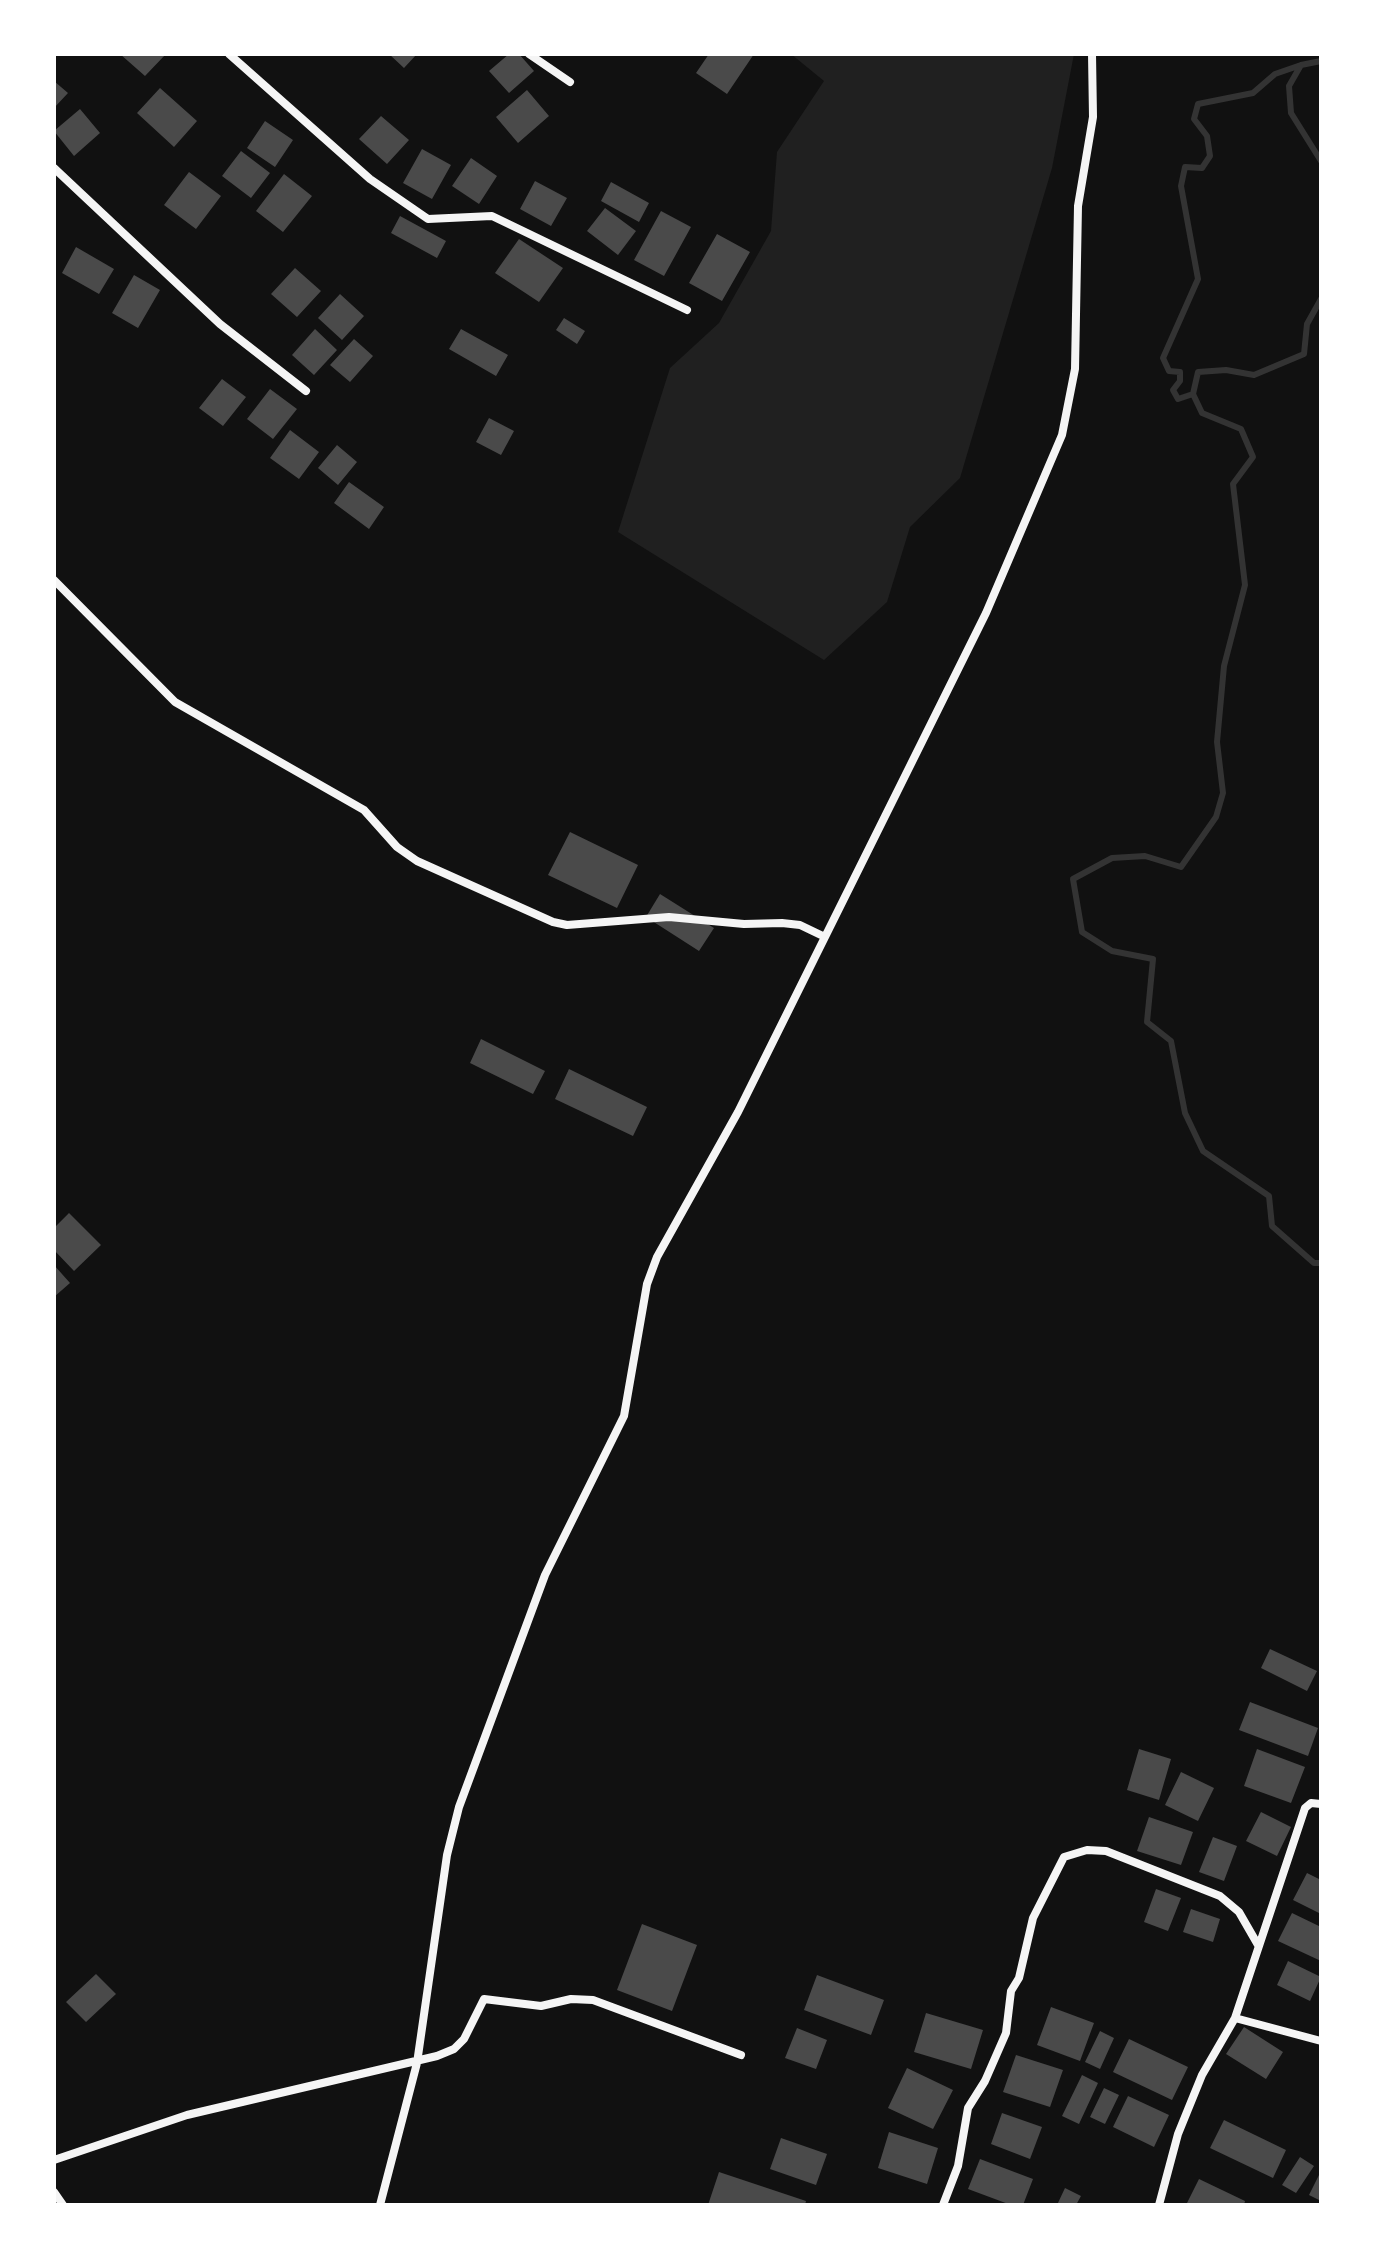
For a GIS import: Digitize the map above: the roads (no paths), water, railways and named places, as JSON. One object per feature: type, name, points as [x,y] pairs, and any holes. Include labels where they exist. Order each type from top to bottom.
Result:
[{"type":"street","points":[[229,54],[370,179],[428,219],[492,216],[687,310]]},
{"type":"street","points":[[529,54],[570,82]]},
{"type":"street","points":[[380,2205],[417,2063],[447,1855],[459,1807],[545,1575],[624,1416],[647,1284],[657,1257],[738,1112],[986,613],[1062,435],[1075,369],[1078,206],[1093,117],[1092,54]]},
{"type":"street","points":[[54,168],[220,324],[306,391]]},
{"type":"street","points":[[54,580],[175,702],[364,810],[397,847],[417,861],[553,922],[567,925],[669,917],[744,924],[800,925],[825,937]]},
{"type":"street","points":[[1159,2205],[1178,2134],[1193,2094],[1235,2018],[1305,1808],[1311,1803],[1321,1804]]},
{"type":"street","points":[[943,2205],[958,2166],[968,2108],[985,2081],[1006,2033],[1011,1991],[1019,1978],[1033,1918],[1064,1857],[1087,1850],[1106,1851],[1220,1896],[1239,1912],[1258,1945]]},
{"type":"street","points":[[54,2160],[187,2115],[417,2063],[454,2049],[464,2039],[478,2005],[484,1999],[498,1998],[541,2006],[571,1999],[593,2000],[741,2055]]},
{"type":"street","points":[[1235,2018],[1321,2041]]},
{"type":"street","points":[[54,2192],[63,2205]]},
{"type":"waterway","points":[[1321,61],[1301,65],[1289,86],[1291,113],[1321,161]]},
{"type":"waterway","points":[[1193,394],[1178,399],[1173,390],[1180,381],[1180,372],[1169,371],[1163,358],[1198,279],[1181,186],[1185,167],[1202,168],[1210,156],[1207,136],[1194,119],[1198,104],[1253,93],[1275,74],[1301,65]]},
{"type":"waterway","points":[[1321,299],[1307,324],[1304,354],[1254,375],[1226,370],[1198,372],[1193,394],[1202,413],[1241,429],[1253,457],[1233,484],[1245,585],[1224,666],[1217,742],[1223,793],[1216,817],[1181,867],[1145,856],[1112,858],[1073,879],[1082,932],[1112,951],[1153,959],[1147,1022],[1171,1041],[1185,1113],[1203,1151],[1269,1196],[1272,1226],[1314,1263],[1321,1263]]}]
